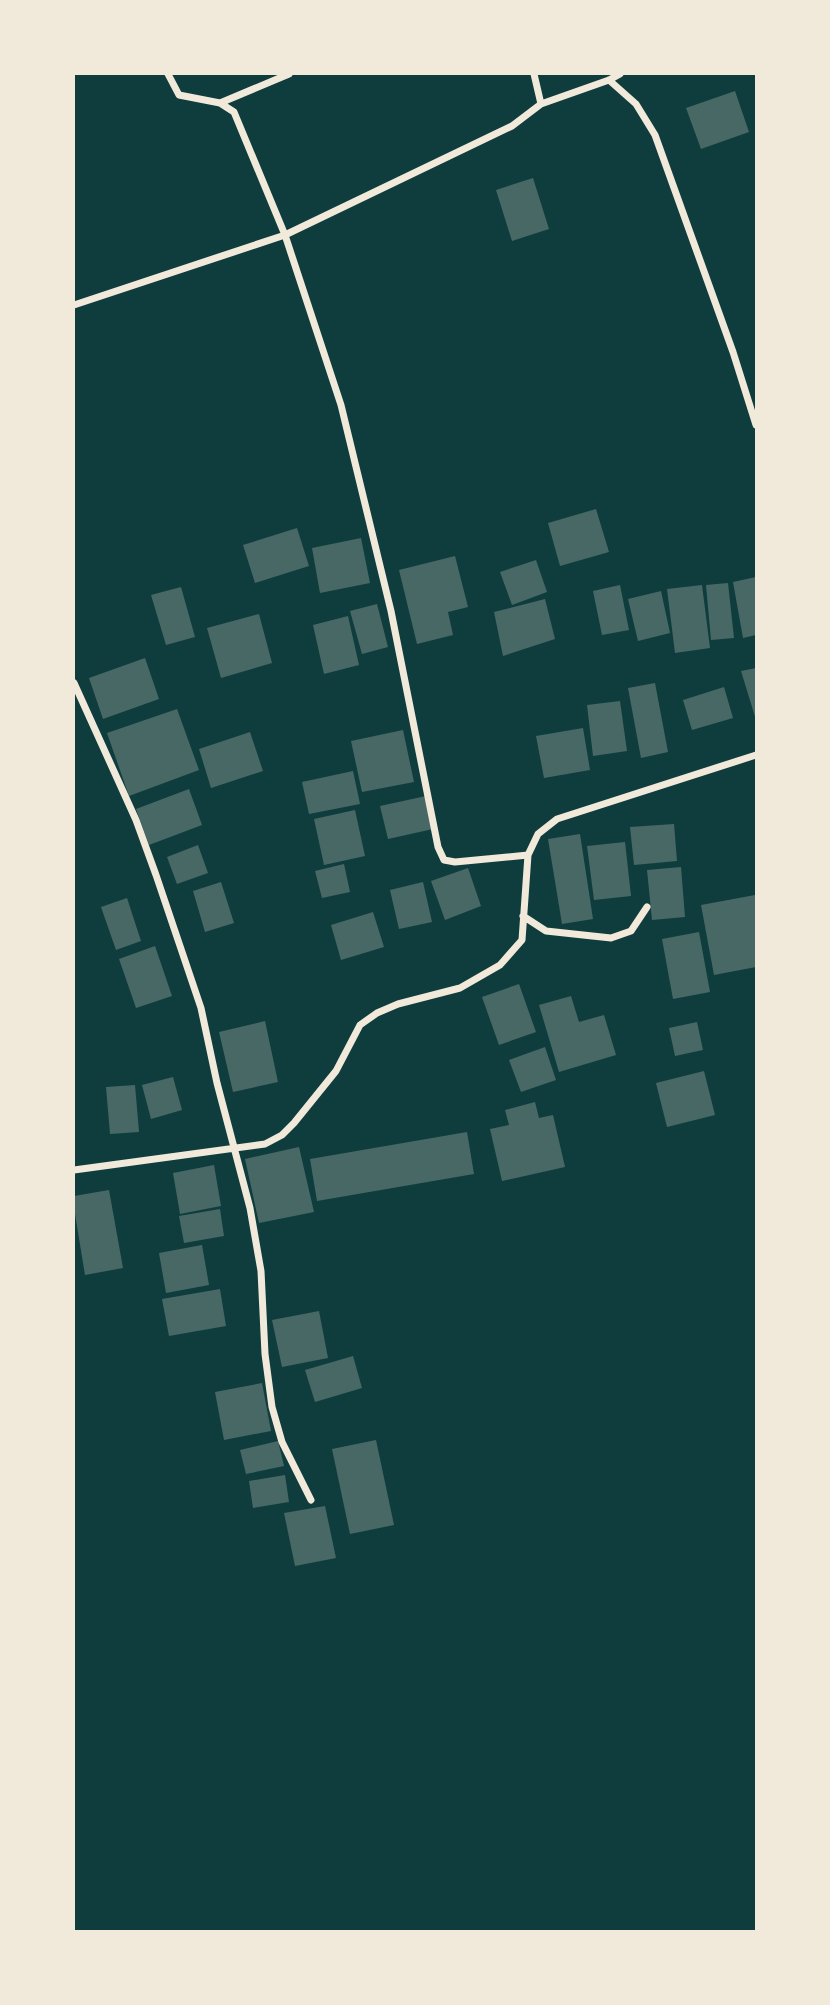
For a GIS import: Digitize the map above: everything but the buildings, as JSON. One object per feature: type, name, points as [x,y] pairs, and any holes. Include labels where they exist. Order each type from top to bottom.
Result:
[{"type":"street","points":[[169,74],[179,94],[219,103],[234,112],[285,235],[341,405],[391,611],[438,847],[444,860],[455,862],[528,855]]},
{"type":"street","points":[[219,103],[289,74]]},
{"type":"street","points":[[534,74],[541,104]]},
{"type":"street","points":[[74,305],[285,235],[512,126],[541,104],[620,74]]},
{"type":"street","points":[[609,80],[636,104],[655,135],[757,425]]},
{"type":"street","points":[[74,683],[136,820],[201,1008],[217,1083],[250,1208],[261,1271],[264,1354],[272,1408],[282,1442],[311,1500]]},
{"type":"street","points":[[74,1170],[265,1144],[282,1135],[295,1123],[336,1071],[360,1025],[398,1004],[460,988],[500,965],[522,940],[528,855],[538,834],[557,820],[757,755]]},
{"type":"street","points":[[523,916],[546,931],[611,938],[631,930],[647,907]]}]
